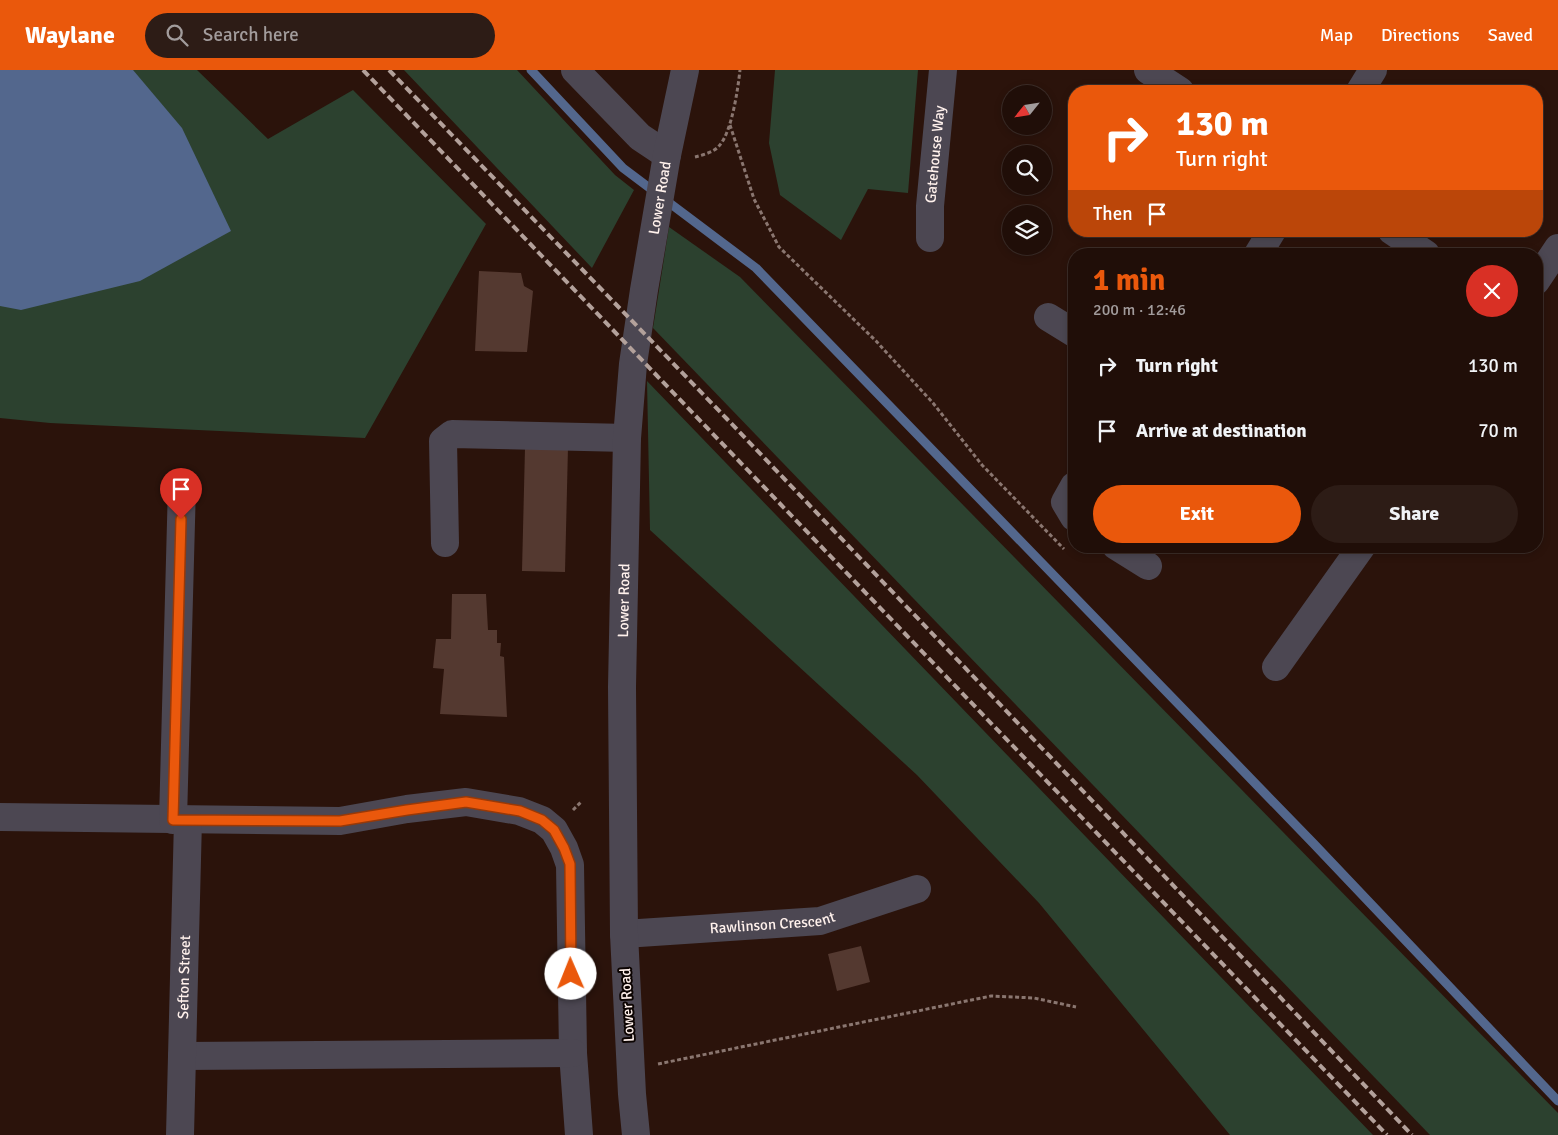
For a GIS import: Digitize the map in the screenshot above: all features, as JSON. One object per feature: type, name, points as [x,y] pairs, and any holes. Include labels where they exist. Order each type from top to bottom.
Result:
[{"type":"street","points":[[575,70],[666,162]]},
{"type":"street","name":"Lower Road","points":[[636,1135],[630,1070],[624,934],[622,687],[627,438],[633,364],[666,162],[685,70]]},
{"type":"street","name":"Gatehouse Way","points":[[930,238],[930,206],[943,70]]},
{"type":"street","points":[[1148,70],[1171,85]]},
{"type":"street","points":[[1364,85],[1374,70]]},
{"type":"street","points":[[1262,248],[1268,237]]},
{"type":"street","points":[[1401,237],[1417,248]]},
{"type":"street","points":[[1543,270],[1558,248]]},
{"type":"street","points":[[1048,317],[1068,329]]},
{"type":"street","points":[[445,543],[443,441],[447,436],[452,434],[627,438]]},
{"type":"street","name":"Sefton Street","points":[[180,1135],[182,1056],[180,820],[182,485]]},
{"type":"street","points":[[1127,553],[1148,566]]},
{"type":"street","points":[[1276,667],[1357,553]]},
{"type":"street","points":[[0,817],[340,821],[466,802],[520,811],[542,820],[554,830],[570,864],[573,1053],[579,1135]]},
{"type":"street","name":"Rawlinson Crescent","points":[[624,934],[820,921],[917,889]]},
{"type":"street","points":[[182,1056],[573,1053]]},
{"type":"path","points":[[666,162],[705,155],[719,146],[730,125],[740,70]]},
{"type":"path","points":[[730,125],[754,200],[779,247],[876,341],[933,403],[982,465],[1064,549]]},
{"type":"path","points":[[630,1070],[991,996],[1034,998],[1076,1007]]},
{"type":"green space","points":[[0,70],[197,70],[268,139],[353,90],[486,224],[365,438],[50,423],[0,418]]},
{"type":"green space","points":[[404,70],[517,70],[615,175],[634,190],[592,268]]},
{"type":"green space","points":[[775,70],[918,70],[908,193],[868,189],[841,240],[780,195],[769,143]]},
{"type":"green space","points":[[669,227],[740,277],[1558,1113],[1558,1135],[1430,1135],[653,328]]},
{"type":"green space","points":[[647,381],[1373,1135],[1230,1135],[1039,903],[917,775],[650,530]]},
{"type":"water","points":[[0,70],[133,70],[182,128],[231,231],[140,281],[21,310],[0,306]]},
{"type":"building","points":[[479,271],[521,273],[524,286],[533,291],[527,352],[475,351]]},
{"type":"building","points":[[568,447],[565,572],[522,571],[525,448]]},
{"type":"building","points":[[452,594],[486,594],[488,630],[497,630],[497,643],[501,643],[500,656],[504,657],[507,717],[440,714],[444,669],[433,668],[436,639],[451,639]]},
{"type":"building","points":[[861,946],[870,982],[837,991],[828,954]]},
{"type":"waterway","points":[[531,70],[623,168],[756,268],[1313,843],[1558,1101]]},
{"type":"railway","points":[[363,70],[1387,1135]]},
{"type":"railway","points":[[389,70],[727,419],[1412,1135]]},
{"type":"route","points":[[181,519],[173,820],[340,821],[466,802],[520,811],[542,820],[554,830],[570,864],[571,974]]}]
